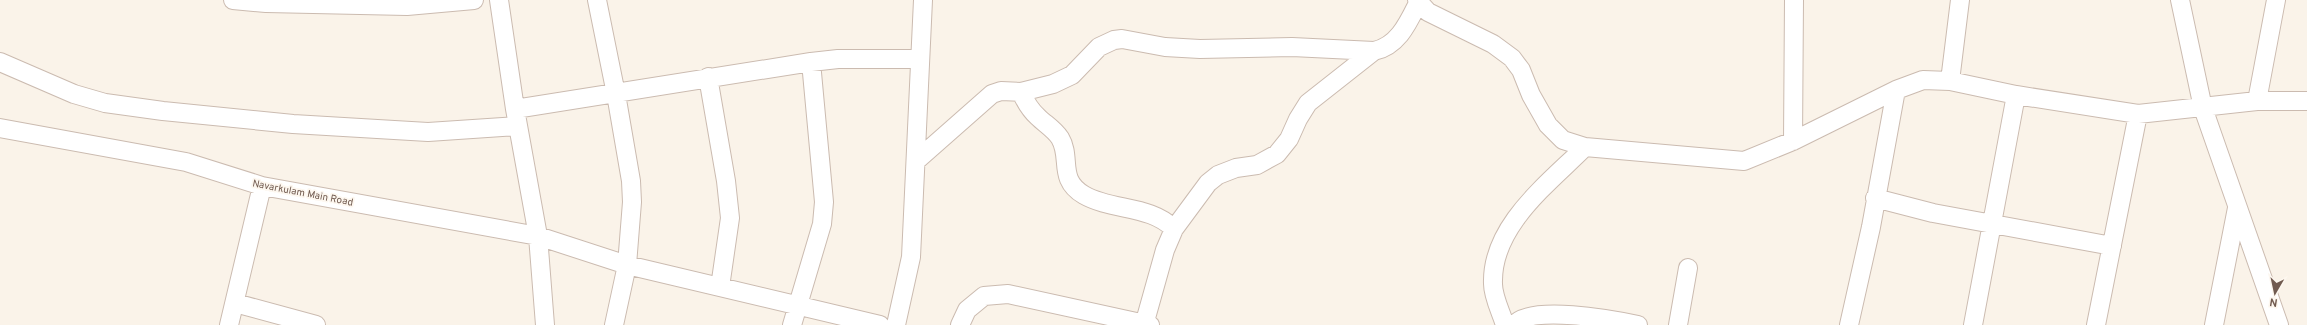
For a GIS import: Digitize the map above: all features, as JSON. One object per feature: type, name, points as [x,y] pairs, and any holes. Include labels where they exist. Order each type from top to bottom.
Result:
[{"type":"street","points":[[233,0],[266,3],[407,6],[474,0]]},
{"type":"street","points":[[499,0],[517,117],[538,236],[545,325]]},
{"type":"street","points":[[597,0],[616,94],[631,181],[632,202],[627,265],[614,325]]},
{"type":"street","points":[[896,325],[911,257],[923,0]]},
{"type":"street","points":[[1793,141],[1794,0]]},
{"type":"street","points":[[1950,81],[1960,0]]},
{"type":"street","points":[[2180,0],[2204,108],[2237,208],[2279,325]]},
{"type":"street","points":[[2258,101],[2276,0]]},
{"type":"street","points":[[916,161],[992,94],[1001,91],[1021,92],[1053,84],[1072,75],[1099,47],[1114,40],[1122,39],[1165,47],[1200,49],[1292,46],[1374,52],[1385,49],[1395,42],[1407,24],[1418,1],[1428,12],[1492,44],[1512,58],[1521,70],[1531,95],[1548,125],[1563,140],[1585,148],[1744,161],[1793,141],[1896,90],[1923,80],[1950,81],[2016,95],[2138,114],[2258,101],[2307,101]]},
{"type":"street","points":[[960,325],[967,310],[984,296],[1008,294],[1146,325],[1165,250],[1174,228],[1208,183],[1218,175],[1236,168],[1257,165],[1277,154],[1289,139],[1298,119],[1308,103],[1374,52]]},
{"type":"street","points":[[0,62],[47,83],[98,101],[163,111],[293,124],[428,132],[517,117],[616,94],[708,76],[811,62],[846,59],[920,59]]},
{"type":"street","points":[[792,325],[822,224],[824,202],[811,62]]},
{"type":"street","points":[[708,76],[726,181],[730,218],[720,287]]},
{"type":"street","points":[[1849,325],[1896,90]]},
{"type":"street","points":[[1021,92],[1028,106],[1061,139],[1065,166],[1069,180],[1074,188],[1092,198],[1165,219],[1174,228]]},
{"type":"street","points":[[1973,325],[2016,95]]},
{"type":"street","points":[[2096,325],[2138,114]]},
{"type":"street","name":"Navarkulam Main Road","points":[[0,128],[186,162],[262,186],[538,236],[627,265],[799,304],[880,325]]},
{"type":"street","points":[[1505,325],[1493,286],[1494,270],[1499,248],[1515,221],[1531,202],[1585,148]]},
{"type":"street","points":[[229,325],[262,186]]},
{"type":"street","points":[[1875,198],[1933,212],[2112,246]]},
{"type":"street","points":[[2214,325],[2237,208]]},
{"type":"street","points":[[1678,325],[1688,268]]},
{"type":"street","points":[[235,303],[316,325]]},
{"type":"street","points":[[1514,325],[1516,321],[1530,316],[1551,314],[1638,325]]}]
